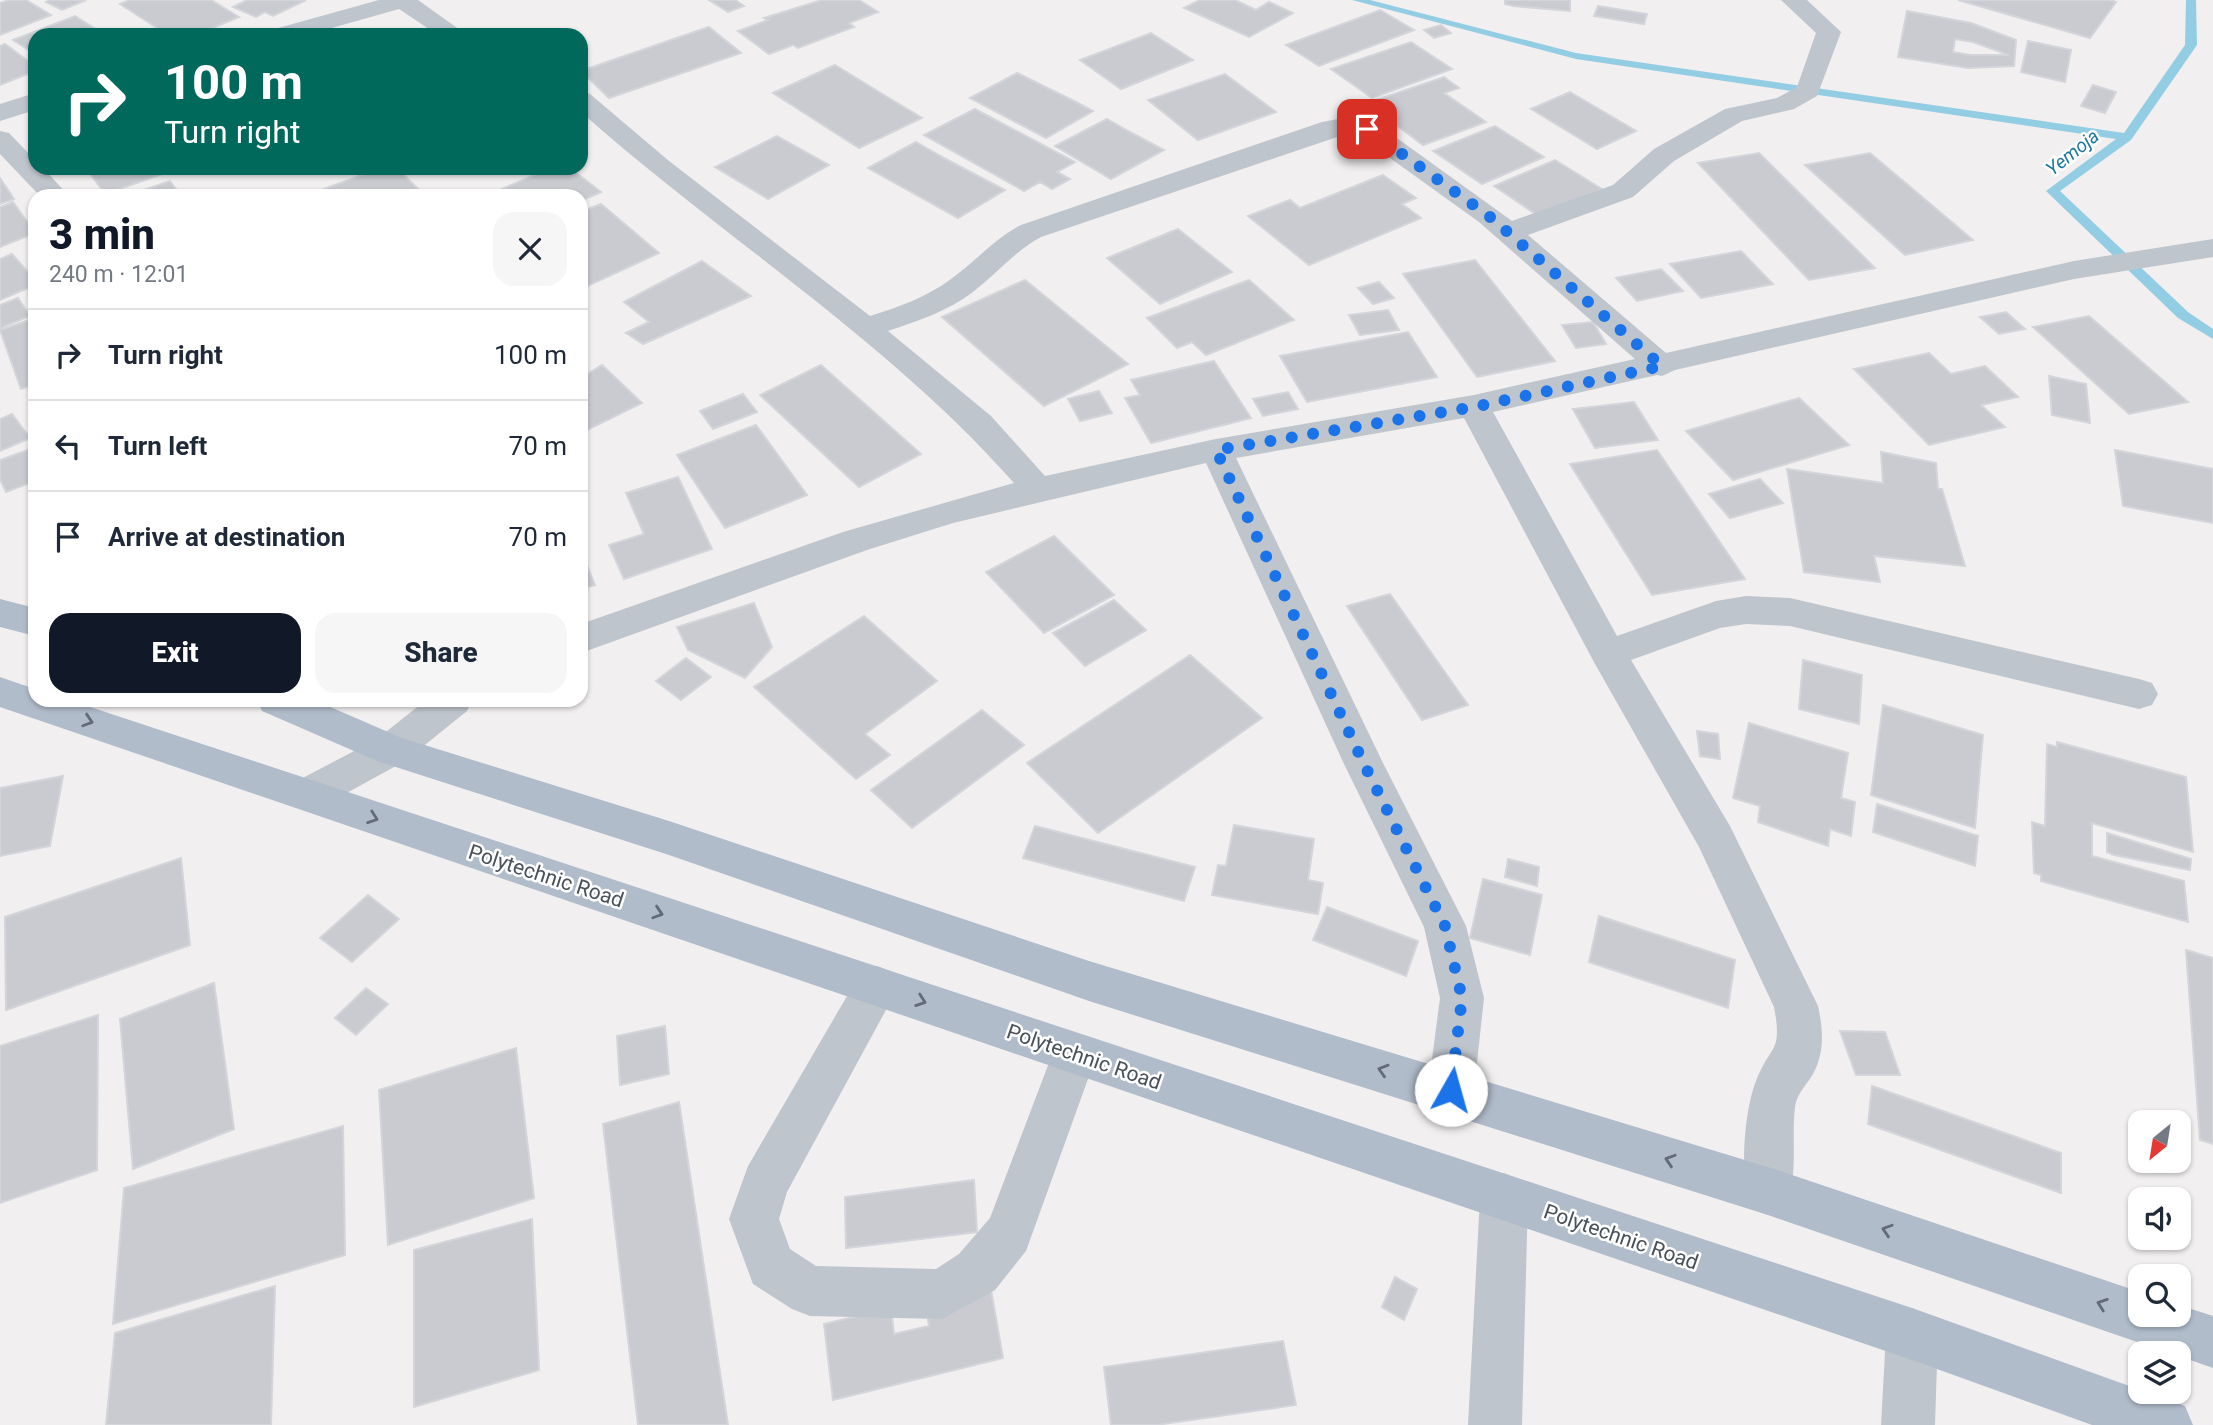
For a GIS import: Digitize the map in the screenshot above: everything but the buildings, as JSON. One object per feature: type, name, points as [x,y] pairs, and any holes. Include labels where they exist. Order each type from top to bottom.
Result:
[{"type":"main road","points":[[0,613],[28,620]]},
{"type":"main road","name":"Polytechnic Road","points":[[0,692],[28,701]]},
{"type":"main road","name":"Polytechnic Road","points":[[45,707],[1912,1334],[2166,1425]]},
{"type":"main road","points":[[292,707],[391,750],[669,838],[1089,981],[1451,1090],[1768,1191],[2213,1342]]},
{"type":"street","points":[[305,28],[404,0],[445,28]]},
{"type":"street","points":[[1508,232],[1623,191],[1664,155],[1734,115],[1785,104],[1811,85],[1829,32],[1793,0]]},
{"type":"street","points":[[0,113],[28,103]]},
{"type":"street","points":[[588,105],[659,167],[866,328],[980,424],[1038,489]]},
{"type":"street","points":[[866,328],[939,302],[965,284],[1013,240],[1031,231],[1331,128],[1349,125],[1367,129],[1508,232],[1662,366]]},
{"type":"street","points":[[0,139],[28,168]]},
{"type":"street","points":[[35,175],[48,189]]},
{"type":"street","points":[[588,636],[855,541],[948,512],[1038,489],[1216,450],[1474,407],[2074,270],[2213,248]]},
{"type":"street","points":[[1474,407],[1608,654],[1715,838],[1796,1006],[1801,1030],[1796,1059],[1778,1083],[1772,1107],[1768,1191]]},
{"type":"street","points":[[1216,450],[1364,764],[1445,926],[1462,998],[1451,1090]]},
{"type":"street","points":[[1608,654],[1716,615],[1746,610],[1790,612],[2139,694]]},
{"type":"street","points":[[309,794],[391,750],[444,707]]},
{"type":"street","points":[[877,986],[765,1183],[754,1219],[771,1266],[810,1291],[942,1294],[978,1272],[1009,1234],[1074,1054]]},
{"type":"street","points":[[1495,1425],[1504,1197]]},
{"type":"street","points":[[1909,1425],[1912,1334]]},
{"type":"waterway","points":[[1357,0],[1576,56],[2127,137]]},
{"type":"waterway","name":"Yemoja","points":[[2127,137],[2191,45],[2191,0]]},
{"type":"waterway","name":"Yemoja","points":[[2127,137],[2052,191],[2183,315],[2213,335]]},
{"type":"route","points":[[1367,129],[1489,216],[1662,366],[1474,407],[1216,450],[1364,764],[1445,926],[1462,998],[1451,1090]]}]
